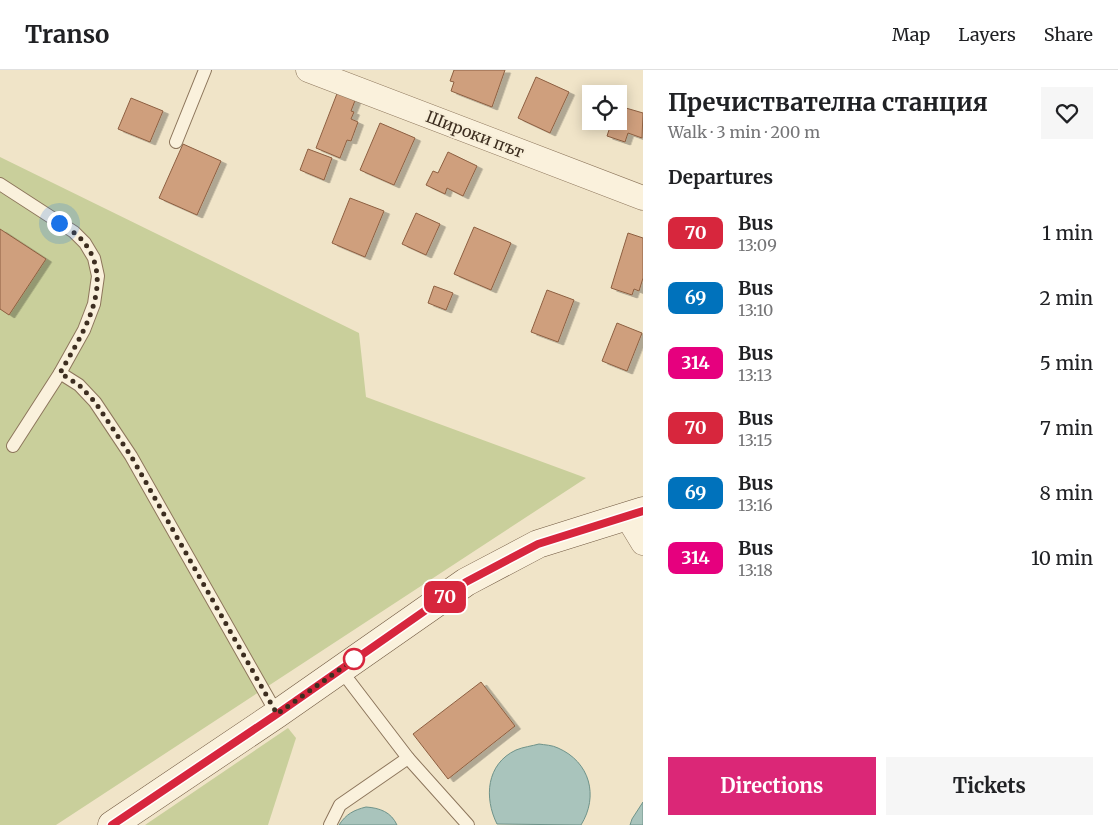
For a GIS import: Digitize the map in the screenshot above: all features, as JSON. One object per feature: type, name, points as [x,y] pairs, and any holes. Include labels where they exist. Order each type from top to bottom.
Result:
[{"type":"street","name":"Широки път","points":[[308,70],[643,198]]},
{"type":"street","points":[[112,825],[474,578],[538,544],[635,513],[643,543]]},
{"type":"lane","points":[[176,142],[205,70]]},
{"type":"lane","points":[[0,184],[74,232],[94,258],[98,276],[94,304],[84,330],[60,373],[13,446]]},
{"type":"lane","points":[[60,373],[79,385],[95,402],[131,456],[277,714]]},
{"type":"lane","points":[[340,669],[408,758],[468,825]]},
{"type":"lane","points":[[330,825],[340,805],[408,758]]},
{"type":"green space","points":[[0,157],[359,333],[366,397],[586,478],[56,825],[0,825]]},
{"type":"green space","points":[[288,728],[296,738],[268,825],[145,825]]},
{"type":"water","points":[[539,744],[556,747],[569,754],[584,771],[588,781],[590,803],[581,825],[497,824],[490,803],[489,793],[493,773],[506,756],[516,750]]},
{"type":"water","points":[[643,802],[643,825],[630,825],[632,819]]},
{"type":"water","points":[[366,807],[376,808],[384,812],[392,817],[397,825],[339,825],[351,813]]},
{"type":"building","points":[[454,70],[505,70],[492,107],[451,91],[454,82],[450,81]]},
{"type":"building","points":[[536,77],[569,92],[550,133],[518,118]]},
{"type":"building","points":[[338,91],[356,98],[351,111],[354,112],[351,119],[358,122],[351,141],[347,140],[340,158],[316,148]]},
{"type":"building","points":[[131,98],[163,111],[150,142],[118,129]]},
{"type":"building","points":[[627,108],[643,113],[642,138],[628,133],[625,142],[607,136],[609,130],[627,130]]},
{"type":"building","points":[[380,123],[415,138],[394,185],[360,170]]},
{"type":"building","points":[[183,144],[221,161],[197,215],[159,198]]},
{"type":"building","points":[[308,149],[332,158],[324,180],[300,170]]},
{"type":"building","points":[[448,152],[477,166],[463,196],[447,188],[445,194],[426,185],[433,171],[438,173]]},
{"type":"building","points":[[350,198],[384,211],[365,257],[332,243]]},
{"type":"building","points":[[416,213],[440,224],[426,255],[402,244]]},
{"type":"building","points":[[474,227],[511,243],[491,290],[454,274]]},
{"type":"building","points":[[0,229],[46,259],[9,315],[0,309]]},
{"type":"building","points":[[628,233],[643,238],[643,278],[639,291],[634,289],[632,295],[611,288]]},
{"type":"building","points":[[434,286],[453,293],[446,310],[428,303]]},
{"type":"building","points":[[547,290],[574,300],[558,342],[531,332]]},
{"type":"building","points":[[617,323],[642,333],[627,371],[602,361]]},
{"type":"building","points":[[481,682],[515,726],[448,779],[413,734]]},
{"type":"bus line","name":"70","points":[[112,825],[277,714],[466,582],[538,544],[643,511]]},
{"type":"route","points":[[59,223],[74,232],[85,244],[94,258],[98,276],[94,304],[84,330],[60,373],[79,385],[95,402],[131,456],[277,714],[356,658],[354,659]]}]
